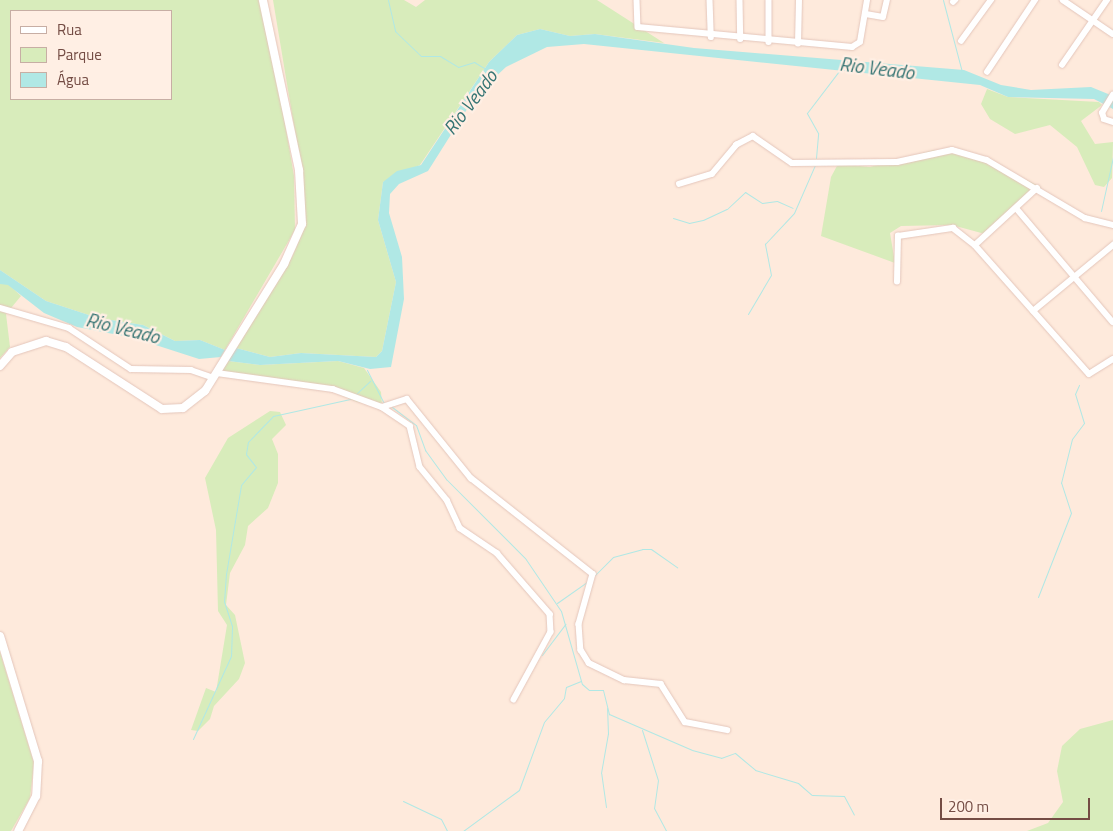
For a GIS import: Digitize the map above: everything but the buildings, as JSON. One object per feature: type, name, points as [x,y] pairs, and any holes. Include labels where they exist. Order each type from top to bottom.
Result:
[{"type":"main road","points":[[0,366],[12,352],[34,342],[58,343],[152,405],[172,410],[198,399],[215,376],[297,240],[303,208],[280,72],[262,0]]},
{"type":"main road","points":[[0,636],[38,761],[36,796],[18,831]]},
{"type":"street","points":[[637,0],[638,27],[711,37],[852,47],[860,42],[867,0]]},
{"type":"street","points":[[710,0],[711,37]]},
{"type":"street","points":[[740,0],[741,39]]},
{"type":"street","points":[[769,0],[769,42]]},
{"type":"street","points":[[798,44],[799,0]]},
{"type":"street","points":[[866,14],[883,17],[886,0]]},
{"type":"street","points":[[961,42],[991,0]]},
{"type":"street","points":[[987,72],[1035,0]]},
{"type":"street","points":[[1063,0],[1113,34]]},
{"type":"street","points":[[1062,65],[1107,0]]},
{"type":"street","points":[[1113,95],[1104,110],[1104,120],[1113,121]]},
{"type":"street","points":[[679,184],[712,174],[736,145],[753,136],[792,163],[897,162],[941,150],[957,151],[996,164],[1085,218],[1113,225]]},
{"type":"street","points":[[975,245],[1017,209],[1037,188]]},
{"type":"street","points":[[1017,209],[1113,322]]},
{"type":"street","points":[[897,282],[895,242],[901,234],[948,227],[975,245],[1089,374],[1095,374],[1113,359]]},
{"type":"street","points":[[1033,311],[1113,245]]},
{"type":"street","points":[[0,308],[69,328],[131,369],[191,370],[215,376],[333,390],[382,407],[410,426],[420,467],[445,497],[460,528],[497,553],[550,614],[551,632],[514,700]]},
{"type":"street","points":[[382,407],[404,398],[412,402],[471,478],[590,570],[595,581],[579,624],[582,650],[589,663],[624,680],[661,684],[685,722],[727,730]]},
{"type":"green space","points":[[0,0],[264,0],[294,176],[295,230],[225,350],[200,340],[175,341],[143,325],[98,318],[46,301],[0,270]]},
{"type":"green space","points":[[273,0],[404,0],[416,7],[425,0],[597,0],[664,43],[595,34],[570,36],[540,29],[517,35],[489,62],[420,165],[383,182],[378,220],[396,282],[382,351],[376,357],[301,353],[270,357],[236,348],[292,257],[303,231],[302,174]]},
{"type":"green space","points":[[987,89],[1008,97],[1099,102],[1102,105],[1081,121],[1095,144],[1113,142],[1112,178],[1104,187],[1095,185],[1077,147],[1050,125],[1015,134],[990,119],[981,104]]},
{"type":"green space","points":[[934,150],[980,158],[1041,187],[985,234],[952,225],[901,226],[890,233],[895,263],[821,236],[831,177],[838,164],[870,167]]},
{"type":"green space","points":[[0,284],[8,284],[21,296],[6,314],[10,347],[0,358]]},
{"type":"green space","points":[[228,361],[260,365],[338,361],[364,368],[381,392],[382,405],[357,402],[329,390],[246,375],[218,376]]},
{"type":"green space","points":[[270,411],[280,412],[286,425],[272,439],[278,454],[278,483],[268,508],[248,526],[245,545],[230,573],[226,605],[235,615],[245,663],[239,679],[214,706],[210,719],[198,731],[191,730],[206,688],[216,692],[227,625],[218,611],[216,530],[205,478],[228,438]]},
{"type":"green space","points":[[0,652],[34,763],[30,798],[11,831],[0,831]]},
{"type":"green space","points":[[1113,720],[1113,831],[1027,831],[1048,823],[1063,802],[1057,771],[1062,746],[1080,729]]},
{"type":"water","name":"Rio Veado","points":[[540,29],[570,36],[595,34],[694,48],[964,70],[1001,85],[1031,90],[1091,87],[1113,96],[1113,109],[1094,99],[1008,97],[980,85],[584,44],[547,47],[506,67],[476,95],[428,171],[399,184],[390,194],[389,213],[402,257],[404,299],[391,367],[370,369],[338,361],[260,365],[228,361],[236,348],[270,357],[301,353],[376,357],[382,351],[396,282],[378,220],[383,182],[397,171],[421,165],[489,62],[517,35]]},
{"type":"water","points":[[0,270],[46,301],[98,318],[143,325],[175,341],[200,340],[225,350],[221,357],[199,359],[134,338],[77,327],[44,313],[8,285],[0,284]]},
{"type":"waterway","points":[[388,0],[395,31],[421,56],[440,56],[458,67],[474,62],[484,68]]},
{"type":"waterway","points":[[943,0],[962,72]]},
{"type":"waterway","points":[[816,158],[818,133],[807,113],[839,71]]},
{"type":"waterway","points":[[1101,211],[1113,157]]},
{"type":"waterway","points":[[748,314],[771,275],[765,244],[794,213],[815,165]]},
{"type":"waterway","points":[[673,218],[689,223],[703,220],[727,209],[745,192],[762,203],[777,201],[793,208]]},
{"type":"waterway","points":[[367,370],[384,403]]},
{"type":"waterway","points":[[355,395],[370,381]]},
{"type":"waterway","points":[[1038,597],[1071,513],[1061,483],[1072,439],[1084,423],[1075,394],[1079,385]]},
{"type":"waterway","points":[[193,739],[231,656],[232,626],[224,602],[226,574],[241,485],[256,467],[246,454],[248,442],[273,416],[350,399]]},
{"type":"waterway","points":[[392,407],[416,425],[425,450],[447,480],[525,558],[561,611],[582,684],[589,690],[603,690],[609,714],[692,750],[721,758],[735,753],[755,770],[798,783],[812,795],[844,796],[854,815]]},
{"type":"waterway","points":[[595,575],[613,557],[642,549],[651,549],[677,567]]},
{"type":"waterway","points":[[557,603],[588,581]]},
{"type":"waterway","points":[[542,655],[565,624]]},
{"type":"waterway","points":[[463,831],[519,790],[544,722],[564,698],[566,687],[581,681]]},
{"type":"waterway","points":[[606,807],[601,773],[608,734],[607,708]]},
{"type":"waterway","points":[[642,730],[658,780],[654,808],[666,831]]},
{"type":"waterway","points":[[403,801],[441,819],[447,831]]}]
